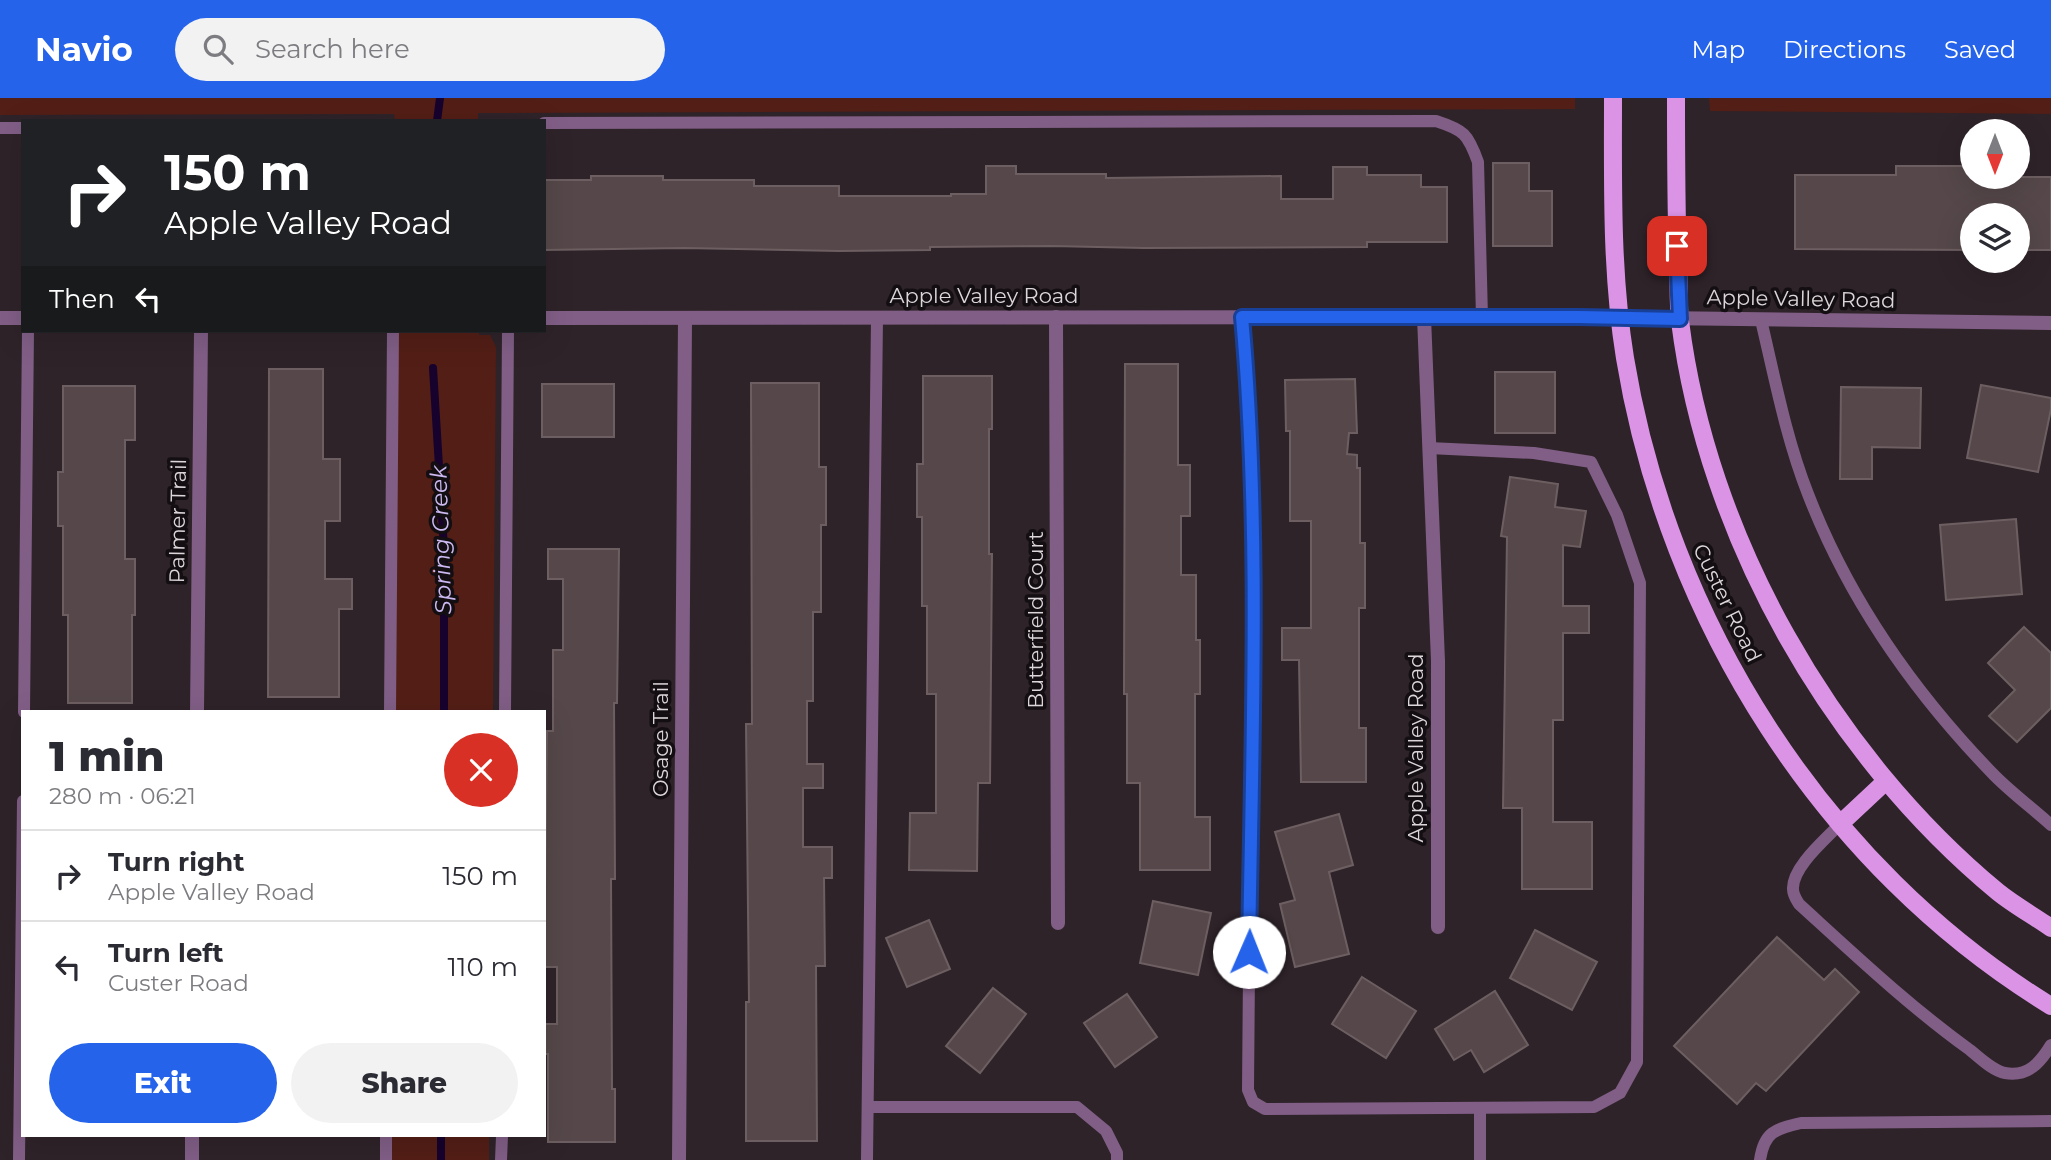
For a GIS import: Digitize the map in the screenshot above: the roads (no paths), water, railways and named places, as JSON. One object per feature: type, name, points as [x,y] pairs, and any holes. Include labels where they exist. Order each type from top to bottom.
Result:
[{"type":"main road","name":"Custer Road","points":[[1613,98],[1613,243],[1625,361],[1658,500],[1709,626],[1753,706],[1797,771],[1840,824],[1941,926],[1984,961],[2051,1006]]},
{"type":"main road","name":"Custer Road","points":[[1676,98],[1680,319],[1705,440],[1738,535],[1772,607],[1805,667],[1886,781],[1941,839],[2000,893],[2051,928]]},
{"type":"main road","points":[[1840,824],[1886,781]]},
{"type":"street","name":"Butterfield Court","points":[[1056,317],[1058,923]]},
{"type":"street","name":"Apple Valley Road","points":[[1424,317],[1438,661],[1438,927]]},
{"type":"street","name":"Apple Valley Road","points":[[546,318],[1482,317],[2051,323]]},
{"type":"street","points":[[0,318],[21,318]]},
{"type":"street","name":"Osage Trail","points":[[679,1160],[685,318]]},
{"type":"street","name":"Palmer Trail","points":[[197,710],[201,333]]},
{"type":"street","points":[[192,1137],[192,1160]]},
{"type":"lane","points":[[546,123],[1436,121],[1459,129],[1470,140],[1478,162],[1482,317]]},
{"type":"lane","points":[[0,128],[21,128]]},
{"type":"lane","points":[[1242,317],[1250,403],[1253,498],[1248,1090],[1253,1102],[1265,1109],[1594,1107],[1620,1093],[1637,1062],[1640,583],[1617,516],[1591,462],[1534,453],[1429,447]]},
{"type":"lane","points":[[867,1160],[877,318]]},
{"type":"lane","points":[[1761,320],[1787,429],[1805,484],[1846,576],[1894,658],[1996,777],[2051,825]]},
{"type":"lane","points":[[24,710],[28,333]]},
{"type":"lane","points":[[390,710],[393,333]]},
{"type":"lane","points":[[505,710],[508,333]]},
{"type":"lane","points":[[1840,824],[1801,866],[1792,892],[1799,904],[1923,1016],[1999,1072],[2020,1074],[2030,1070],[2042,1060],[2051,1045]]},
{"type":"lane","points":[[19,1160],[21,980]]},
{"type":"lane","points":[[868,1107],[1077,1107],[1106,1131],[1117,1153],[1117,1160]]},
{"type":"lane","points":[[1480,1108],[1480,1160]]},
{"type":"lane","points":[[1760,1160],[1762,1143],[1777,1129],[1801,1123],[2051,1121]]},
{"type":"lane","points":[[386,1137],[386,1160]]},
{"type":"lane","points":[[501,1160],[502,1137]]},
{"type":"waterway","name":"Spring Creek","points":[[437,119],[440,98]]},
{"type":"waterway","name":"Spring Creek","points":[[433,368],[444,549],[444,710]]},
{"type":"waterway","name":"Spring Creek","points":[[441,1137],[441,1160]]}]
